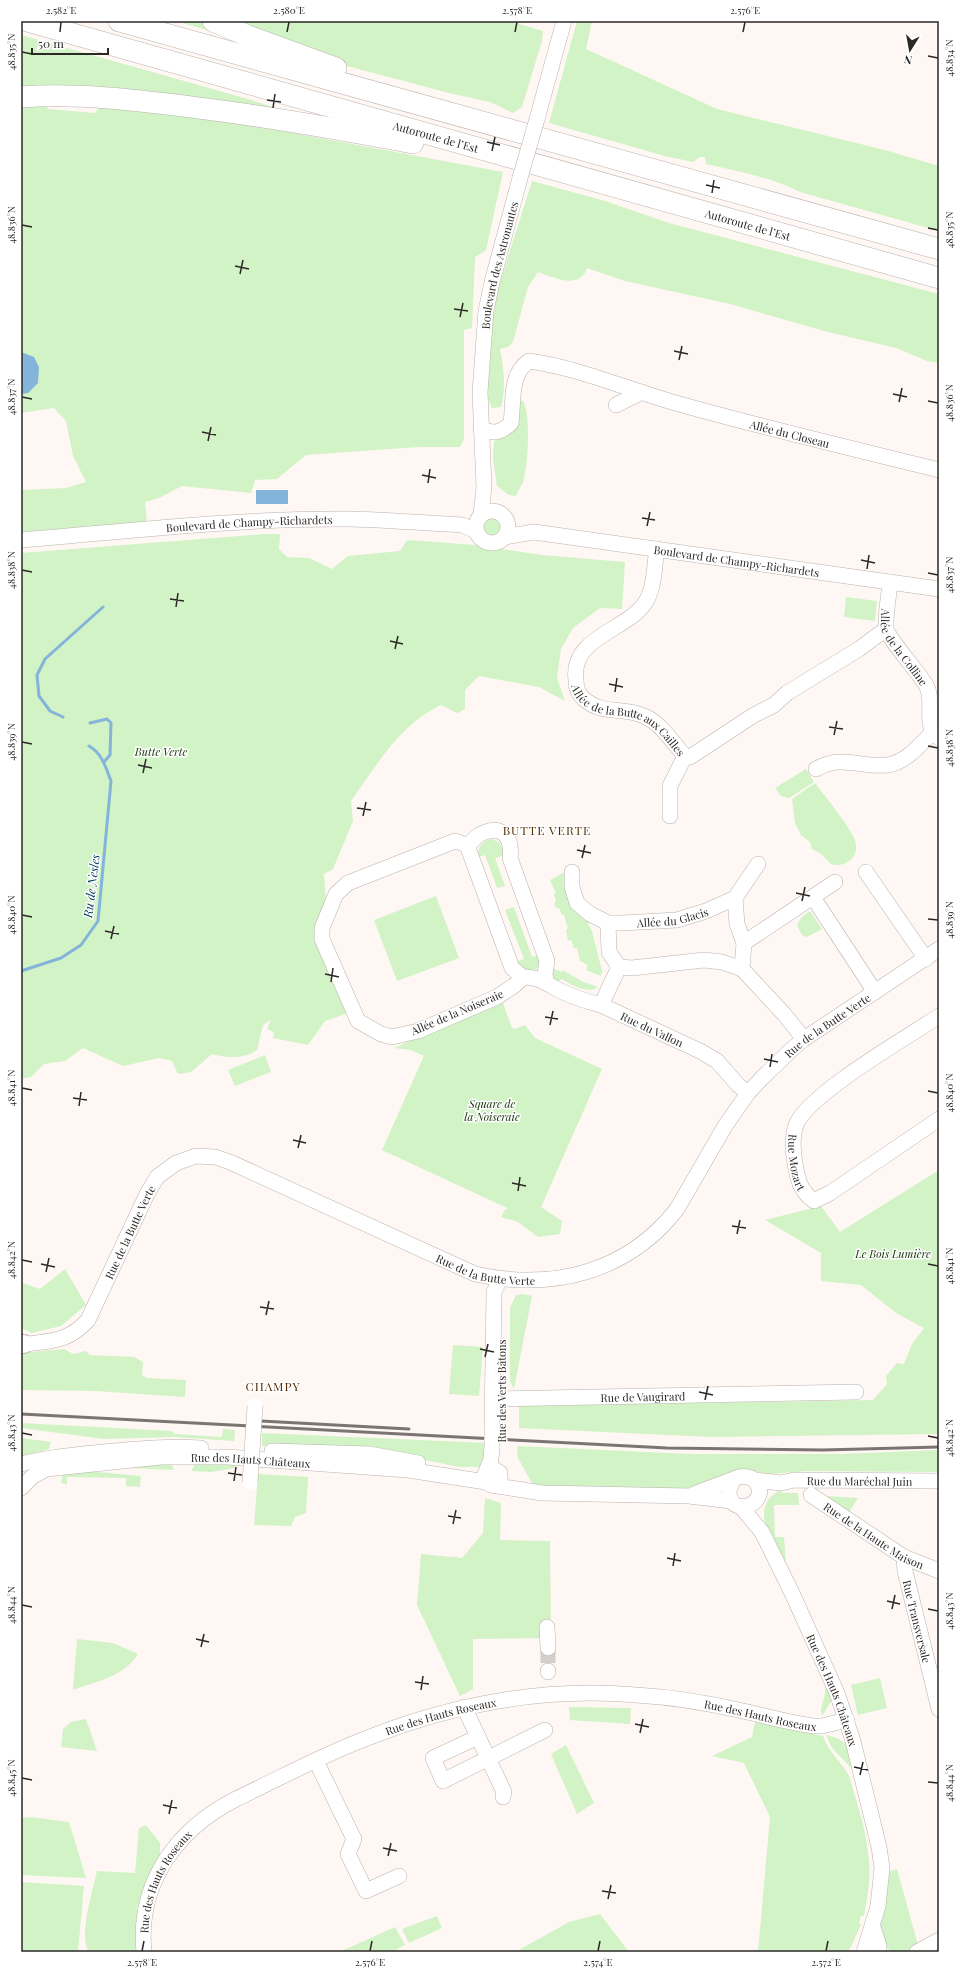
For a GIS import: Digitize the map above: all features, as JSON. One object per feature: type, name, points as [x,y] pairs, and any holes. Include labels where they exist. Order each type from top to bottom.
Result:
[{"type":"highway","name":"Autoroute de l’Est","points":[[26,21],[939,278]]},
{"type":"highway","points":[[119,21],[939,249]]},
{"type":"highway","points":[[213,21],[248,36],[361,77],[563,135],[577,149]]},
{"type":"highway","points":[[21,97],[75,95],[155,103],[343,130],[424,145],[473,158],[490,152]]},
{"type":"street","name":"Boulevard des Astronautes","points":[[474,523],[484,487],[480,392],[486,311],[492,282],[564,21]]},
{"type":"street","name":"Allée du Closeau","points":[[481,429],[491,433],[503,431],[511,423],[513,390],[519,370],[529,361],[551,364],[593,375],[642,392],[939,470]]},
{"type":"street","points":[[616,405],[642,392]]},
{"type":"street","points":[[484,487],[508,530],[505,537]]},
{"type":"street","name":"Boulevard de Champy-Richardets","points":[[21,540],[285,521],[351,520],[474,523],[486,512],[502,517],[534,532],[939,589]]},
{"type":"street","name":"Boulevard de Champy-Richardets","points":[[474,523],[482,540],[491,543],[497,543],[505,537],[534,532]]},
{"type":"street","name":"Allée de la Butte aux Cailles","points":[[657,549],[651,586],[646,602],[635,614],[582,651],[575,670],[576,681],[582,698],[598,709],[630,711],[646,716],[660,726],[685,756],[690,757],[754,715],[768,709],[787,693],[859,649],[886,629]]},
{"type":"street","name":"Allée de la Colline","points":[[816,770],[827,763],[841,761],[872,765],[889,764],[901,760],[936,736],[929,722],[930,699],[927,687],[886,629],[890,582]]},
{"type":"street","points":[[670,816],[670,786],[685,756]]},
{"type":"street","points":[[523,977],[512,968],[467,845],[471,844],[477,836],[493,831],[504,833],[508,837],[511,849],[510,858],[547,961],[545,973],[546,982]]},
{"type":"street","name":"Allée de la Noiseraie","points":[[467,845],[455,841],[446,844],[348,883],[336,894],[322,928],[322,939],[349,1004],[358,1021],[364,1026],[392,1037],[418,1031],[497,997],[515,985],[523,977]]},
{"type":"street","points":[[742,969],[744,943],[737,924],[735,898],[758,864]]},
{"type":"street","name":"Allée du Glacis","points":[[572,872],[572,887],[577,903],[590,914],[608,923],[677,920],[706,911],[735,898]]},
{"type":"street","points":[[866,872],[935,954]]},
{"type":"street","points":[[744,943],[836,882]]},
{"type":"street","points":[[818,906],[875,992]]},
{"type":"street","points":[[608,923],[609,952],[619,967]]},
{"type":"street","name":"Rue de la Butte Verte","points":[[22,1344],[45,1343],[62,1339],[70,1336],[88,1320],[153,1183],[171,1166],[196,1156],[215,1157],[230,1162],[475,1274],[497,1286],[522,1280],[545,1280],[582,1274],[619,1258],[649,1238],[666,1223],[677,1209],[725,1126],[748,1093],[790,1050],[804,1039],[935,954]]},
{"type":"street","points":[[619,967],[632,968],[704,960],[722,962],[742,969],[784,1014],[804,1039]]},
{"type":"street","points":[[601,1005],[619,967]]},
{"type":"street","name":"Rue du Vallon","points":[[523,977],[534,977],[546,982],[588,1002],[601,1005],[700,1051],[717,1061],[738,1085],[748,1093]]},
{"type":"street","name":"Rue Mozart","points":[[939,1016],[831,1088],[806,1111],[796,1125],[793,1140],[793,1155],[800,1188],[814,1201],[830,1193],[939,1119]]},
{"type":"street","name":"Rue des Verts Bâtons","points":[[500,1308],[503,1292],[509,1286],[522,1280]]},
{"type":"street","name":"Rue des Verts Bâtons","points":[[497,1286],[500,1308],[501,1399],[497,1427]]},
{"type":"street","name":"Rue des Verts Bâtons","points":[[492,1476],[497,1448],[497,1286]]},
{"type":"street","name":"Rue de Vaugirard","points":[[501,1399],[856,1392]]},
{"type":"street","points":[[250,1482],[255,1406]]},
{"type":"street","name":"Rue des Hauts Châteaux","points":[[21,1464],[56,1457],[160,1446],[369,1454],[407,1460],[462,1473],[492,1476],[519,1490],[559,1494],[689,1496],[736,1504],[762,1532]]},
{"type":"street","name":"Rue des Hauts Châteaux","points":[[21,1488],[32,1477],[46,1469],[162,1457],[228,1457],[492,1476]]},
{"type":"street","points":[[743,1476],[754,1480],[759,1490],[756,1500],[751,1505],[736,1504],[728,1490],[733,1481],[743,1476]]},
{"type":"street","name":"Rue du Maréchal Juin","points":[[754,1480],[781,1483],[802,1480],[939,1481]]},
{"type":"street","name":"Rue des Hauts Châteaux","points":[[689,1496],[733,1481]]},
{"type":"street","name":"Rue du Maréchal Juin","points":[[756,1500],[781,1483]]},
{"type":"street","name":"Rue de la Haute Maison","points":[[811,1495],[904,1557],[939,1571]]},
{"type":"street","name":"Rue des Hauts Châteaux","points":[[756,1500],[762,1532],[831,1678],[847,1720],[879,1847],[882,1868],[881,1888],[870,1951]]},
{"type":"street","name":"Rue Transversale","points":[[904,1557],[905,1571],[939,1710]]},
{"type":"street","points":[[547,1627],[548,1648]]},
{"type":"street","name":"Rue des Hauts Roseaux","points":[[144,1952],[144,1922],[151,1890],[163,1864],[182,1837],[195,1825],[221,1807],[316,1761],[394,1727],[464,1707],[550,1696],[636,1695],[689,1701],[814,1726],[822,1726],[847,1720]]},
{"type":"street","points":[[464,1707],[504,1792],[503,1796]]},
{"type":"street","points":[[478,1737],[433,1758],[443,1781],[488,1760],[544,1730]]},
{"type":"street","points":[[316,1761],[354,1839],[348,1854],[366,1891],[399,1876]]},
{"type":"street","points":[[912,1952],[916,1952],[939,1940]]},
{"type":"green space","points":[[176,21],[204,21],[237,39]]},
{"type":"green space","points":[[230,21],[509,21],[543,31],[542,41],[522,107],[513,113],[490,102],[449,93],[347,66]]},
{"type":"green space","points":[[577,21],[592,21],[586,49],[717,109],[885,150],[939,166],[939,231],[800,192],[777,182],[754,175],[706,164],[705,157],[700,157],[693,162],[665,156],[549,123]]},
{"type":"green space","points":[[21,35],[273,107],[269,112],[21,89]]},
{"type":"green space","points":[[44,102],[48,109],[95,113],[102,104],[245,124],[503,172],[486,250],[475,257],[472,328],[464,330],[464,439],[460,447],[418,447],[306,455],[277,479],[255,480],[251,493],[182,486],[159,498],[145,502],[147,522],[21,532],[21,490],[66,488],[86,482],[73,456],[66,421],[54,408],[21,413],[21,105]]},
{"type":"green space","points":[[532,181],[605,201],[669,223],[939,294],[939,363],[927,361],[896,348],[828,332],[730,304],[625,281],[587,268],[584,275],[573,281],[551,277],[538,272],[528,287],[513,342],[508,347],[500,349],[503,364],[504,393],[501,407],[492,408],[487,397],[491,311]]},
{"type":"green space","points":[[519,401],[523,401],[526,407],[528,440],[525,475],[516,496],[509,495],[497,486],[493,458],[494,441],[501,438],[513,426]]},
{"type":"green space","points":[[492,518],[498,521],[501,527],[498,533],[492,536],[486,533],[483,527],[486,521]]},
{"type":"green space","name":"Butte Verte","points":[[280,534],[279,549],[287,557],[309,558],[332,569],[348,556],[400,551],[407,540],[475,545],[542,555],[625,562],[622,609],[600,608],[573,628],[561,649],[557,678],[565,701],[539,687],[479,676],[465,690],[465,709],[457,713],[441,705],[426,713],[401,734],[380,760],[351,801],[353,821],[333,869],[324,874],[326,904],[315,923],[315,939],[348,1013],[325,1021],[308,1045],[273,1038],[274,1032],[267,1029],[271,1020],[263,1025],[257,1050],[247,1055],[235,1057],[212,1054],[191,1072],[178,1074],[172,1061],[159,1058],[123,1066],[83,1048],[65,1061],[44,1064],[31,1077],[21,1079],[21,553]]},
{"type":"green space","points":[[846,597],[877,601],[875,621],[844,617]]},
{"type":"green space","points":[[806,769],[814,782],[789,798],[781,796],[775,788]]},
{"type":"green space","points":[[815,783],[845,822],[854,839],[856,845],[855,854],[851,860],[843,864],[831,864],[821,854],[812,849],[810,842],[801,835],[795,823],[792,799]]},
{"type":"green space","points":[[492,839],[500,843],[505,855],[495,858],[505,886],[497,888],[485,855],[479,857],[478,853],[481,845]]},
{"type":"green space","points":[[565,872],[590,919],[588,924],[592,931],[602,971],[601,976],[586,970],[588,965],[580,961],[577,948],[574,948],[571,940],[568,941],[566,929],[568,929],[564,915],[562,915],[559,908],[556,908],[554,903],[556,902],[554,894],[556,893],[550,880]]},
{"type":"green space","points":[[436,896],[459,958],[397,981],[374,920]]},
{"type":"green space","points":[[514,907],[532,957],[541,954],[541,964],[536,969],[528,972],[514,962],[524,959],[505,910]]},
{"type":"green space","points":[[810,911],[822,929],[807,937],[802,935],[797,925],[801,918]]},
{"type":"green space","points":[[552,968],[562,972],[563,970],[581,981],[598,987],[589,990],[584,989],[574,986],[561,979],[558,983],[552,977]]},
{"type":"green space","name":"Square de la Noiseraie","points":[[503,1003],[512,1028],[515,1029],[525,1025],[535,1038],[602,1069],[541,1207],[562,1221],[560,1234],[538,1237],[518,1222],[501,1217],[507,1208],[382,1150],[424,1056],[411,1050],[394,1048],[452,1022]]},
{"type":"green space","points":[[265,1055],[271,1072],[235,1086],[228,1070]]},
{"type":"green space","name":"Le Bois Lumière","points":[[939,1170],[939,1434],[711,1437],[519,1428],[519,1406],[873,1400],[887,1384],[886,1376],[897,1363],[904,1364],[912,1344],[924,1328],[896,1313],[861,1285],[821,1281],[821,1253],[765,1220],[821,1206],[840,1232]]},
{"type":"green space","points":[[65,1269],[86,1305],[61,1326],[32,1333],[21,1328],[21,1276],[23,1283],[40,1289]]},
{"type":"green space","points":[[523,1294],[532,1296],[514,1389],[510,1381],[510,1308],[516,1295]]},
{"type":"green space","points":[[453,1345],[483,1347],[479,1396],[449,1394]]},
{"type":"green space","points":[[64,1349],[73,1354],[86,1351],[90,1355],[134,1357],[143,1362],[142,1375],[147,1378],[186,1380],[185,1397],[96,1391],[21,1390],[21,1353]]},
{"type":"green space","points":[[21,1423],[172,1431],[175,1434],[222,1437],[223,1429],[235,1430],[234,1441],[174,1437],[104,1439],[21,1428]]},
{"type":"green space","points":[[262,1433],[487,1443],[484,1461],[479,1467],[459,1467],[386,1452],[262,1446]]},
{"type":"green space","points":[[21,1438],[51,1442],[49,1449],[21,1456]]},
{"type":"green space","points":[[517,1446],[689,1454],[841,1454],[939,1450],[939,1472],[807,1471],[770,1474],[742,1469],[682,1490],[534,1487],[518,1458]]},
{"type":"green space","points":[[235,1460],[235,1468],[211,1472],[191,1471],[195,1464]]},
{"type":"green space","points":[[171,1463],[174,1470],[109,1467]]},
{"type":"green space","points":[[94,1469],[98,1472],[141,1476],[140,1487],[126,1486],[126,1478],[67,1477],[67,1484],[61,1483],[63,1473]]},
{"type":"green space","points":[[258,1474],[308,1477],[306,1513],[295,1517],[291,1526],[254,1525]]},
{"type":"green space","points":[[780,1490],[783,1493],[798,1493],[799,1505],[774,1505],[775,1537],[784,1537],[785,1565],[769,1536],[764,1516],[765,1506],[770,1497]]},
{"type":"green space","points":[[811,1495],[858,1498],[846,1517]]},
{"type":"green space","points":[[485,1498],[501,1503],[500,1540],[550,1541],[551,1638],[473,1639],[473,1689],[460,1696],[417,1605],[421,1554],[462,1558],[483,1533]]},
{"type":"green space","points":[[77,1639],[113,1643],[138,1654],[132,1662],[118,1673],[73,1690]]},
{"type":"green space","points":[[880,1678],[887,1708],[858,1715],[851,1685]]},
{"type":"green space","points":[[824,1681],[832,1700],[822,1716],[821,1708],[825,1696]]},
{"type":"green space","points":[[569,1707],[631,1708],[630,1724],[570,1720]]},
{"type":"green space","points":[[86,1719],[97,1751],[61,1747],[63,1729],[71,1722]]},
{"type":"green space","points":[[755,1722],[823,1736],[828,1747],[849,1776],[866,1839],[869,1875],[864,1916],[861,1916],[859,1923],[861,1924],[852,1945],[847,1952],[758,1952],[770,1817],[744,1763],[712,1756],[752,1737]]},
{"type":"green space","points":[[826,1735],[837,1738],[848,1745],[857,1789],[852,1769],[832,1748]]},
{"type":"green space","points":[[566,1745],[594,1803],[577,1814],[551,1754]]},
{"type":"green space","points":[[30,1817],[69,1822],[86,1878],[21,1875],[21,1818]]},
{"type":"green space","points":[[146,1825],[160,1843],[160,1860],[137,1907],[138,1952],[89,1952],[86,1945],[85,1936],[87,1913],[97,1871],[135,1873],[139,1828]]},
{"type":"green space","points":[[897,1869],[918,1945],[906,1952],[893,1952],[885,1947],[879,1933],[887,1872]]},
{"type":"green space","points":[[21,1882],[84,1886],[78,1952],[21,1952]]},
{"type":"green space","points":[[600,1914],[629,1952],[519,1952],[519,1950],[569,1922]]},
{"type":"green space","points":[[437,1916],[442,1928],[409,1943],[402,1929]]},
{"type":"green space","points":[[395,1927],[405,1945],[391,1952],[345,1952],[344,1950]]},
{"type":"water","points":[[21,352],[34,357],[39,367],[38,383],[28,393],[21,394]]},
{"type":"water","points":[[256,490],[288,490],[288,504],[256,504]]},
{"type":"waterway","name":"Ru de Nesles","points":[[63,717],[50,711],[39,696],[37,675],[45,659],[103,607]]},
{"type":"waterway","name":"Ru de Nesles","points":[[90,723],[107,719],[111,723],[110,755],[104,762]]},
{"type":"waterway","name":"Ru de Nesles","points":[[21,971],[61,958],[81,945],[98,921],[111,781],[100,757],[89,746]]},
{"type":"tunnel","points":[[548,1648],[548,1671]]},
{"type":"railway","points":[[21,1414],[667,1448],[823,1450],[939,1447]]},
{"type":"railway","points":[[261,1421],[409,1429]]},
{"type":"district","name":"BUTTE VERTE","points":[[547,830]]},
{"type":"district","name":"CHAMPY","points":[[273,1386]]}]
